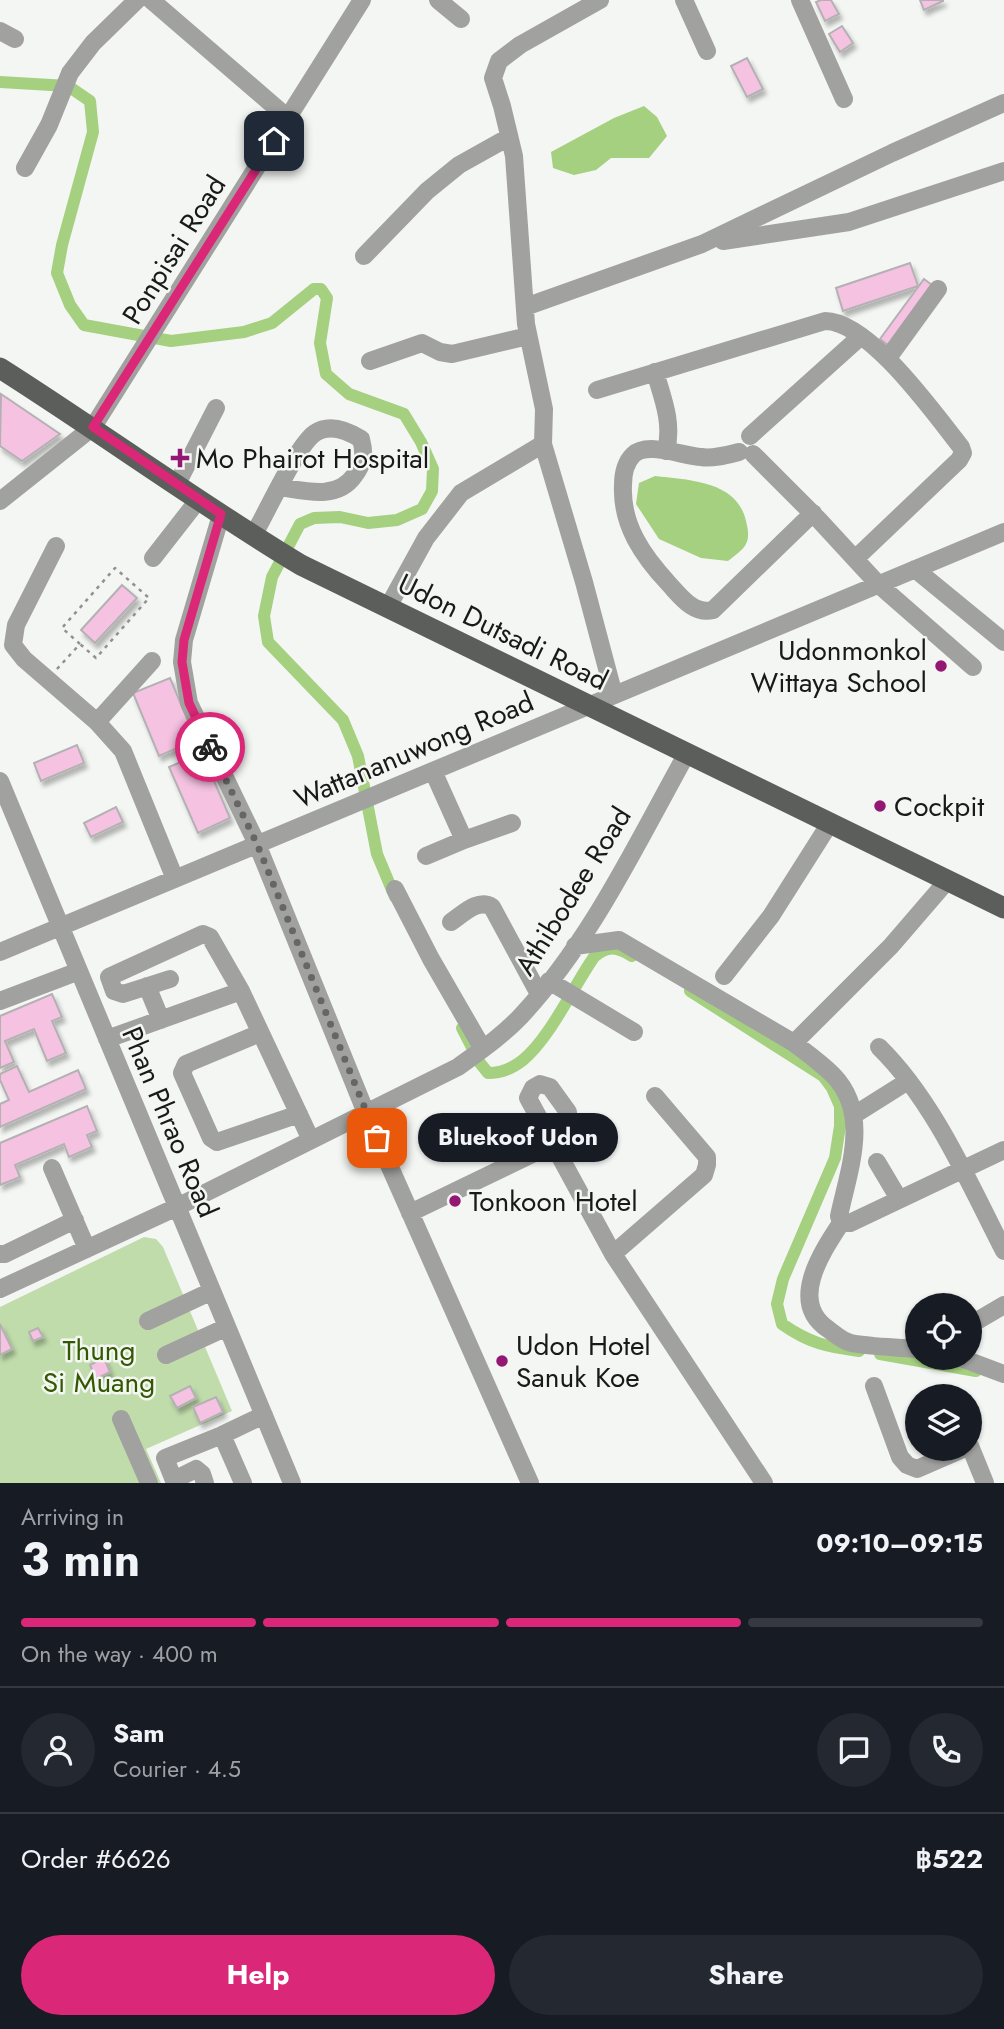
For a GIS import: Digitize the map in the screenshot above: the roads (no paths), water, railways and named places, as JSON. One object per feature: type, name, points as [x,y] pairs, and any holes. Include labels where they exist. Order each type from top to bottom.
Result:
[{"type":"main road","name":"Udon Dutsadi Road","points":[[0,368],[301,565],[1004,908]]},
{"type":"street","points":[[26,168],[74,66],[136,0]]},
{"type":"street","points":[[150,0],[288,118]]},
{"type":"street","name":"Ponpisai Road","points":[[0,501],[93,427],[362,0]]},
{"type":"street","points":[[438,0],[461,19]]},
{"type":"street","points":[[600,0],[520,45],[499,61],[493,78],[514,156],[528,336],[544,409],[543,444],[614,695]]},
{"type":"street","points":[[684,0],[706,51]]},
{"type":"street","points":[[800,0],[844,99]]},
{"type":"street","points":[[525,307],[702,244],[1004,103]]},
{"type":"street","points":[[364,256],[427,191],[459,165],[509,137]]},
{"type":"street","points":[[702,244],[849,222],[1004,171]]},
{"type":"street","points":[[888,358],[938,289]]},
{"type":"street","points":[[597,390],[825,321],[845,325],[888,358],[961,447],[963,453],[959,460],[855,559]]},
{"type":"street","points":[[370,361],[422,343],[440,352],[452,354],[528,336]]},
{"type":"street","points":[[813,513],[713,610],[703,611],[695,608],[650,564],[633,536],[626,519],[622,496],[626,465],[639,450],[647,448],[702,458],[747,448],[859,337]]},
{"type":"street","points":[[655,372],[669,418],[670,435],[666,451]]},
{"type":"street","points":[[177,484],[216,408]]},
{"type":"street","points":[[253,536],[280,487],[301,449],[317,432],[328,429],[345,430],[361,439],[365,454],[349,483],[340,490],[320,492],[280,487]]},
{"type":"street","points":[[388,607],[426,538],[461,493],[543,444]]},
{"type":"street","points":[[747,448],[813,513],[878,584],[973,667]]},
{"type":"street","points":[[153,558],[198,499]]},
{"type":"street","points":[[221,514],[184,640],[182,662],[189,703],[257,844],[366,1113],[530,1483]]},
{"type":"street","name":"Wattananuwong Road","points":[[0,952],[1004,532]]},
{"type":"street","points":[[56,546],[16,625],[13,645],[24,659],[97,722],[116,742],[128,761],[175,879]]},
{"type":"street","points":[[915,569],[1004,642]]},
{"type":"street","points":[[97,722],[152,662]]},
{"type":"street","name":"Athibodee Road","points":[[0,1289],[177,1207],[458,1067],[483,1049],[520,1017],[575,946],[609,893],[687,753]]},
{"type":"street","points":[[433,771],[464,840]]},
{"type":"street","name":"Phan Phrao Road","points":[[0,781],[292,1483]]},
{"type":"street","points":[[426,856],[512,823]]},
{"type":"street","points":[[724,976],[771,916],[830,823]]},
{"type":"street","points":[[794,1043],[891,946],[947,881]]},
{"type":"street","points":[[395,889],[431,959],[483,1049]]},
{"type":"street","points":[[451,922],[478,904],[484,903],[492,907],[544,988],[572,996],[634,1032]]},
{"type":"street","points":[[170,979],[122,994],[117,994],[109,982],[109,977],[204,934],[211,937],[241,991],[311,1140]]},
{"type":"street","points":[[575,946],[619,940],[794,1043],[834,1075],[845,1090],[854,1115],[855,1134],[839,1216],[841,1223],[823,1252],[808,1296],[813,1315],[823,1326],[845,1340],[905,1348]]},
{"type":"street","points":[[0,1001],[79,971]]},
{"type":"street","points":[[147,986],[161,1020]]},
{"type":"street","points":[[107,1038],[241,991]]},
{"type":"street","points":[[260,1033],[186,1064],[183,1068],[182,1073],[211,1138],[216,1142],[299,1114]]},
{"type":"street","points":[[879,1047],[908,1081],[962,1170],[1004,1251]]},
{"type":"street","points":[[854,1115],[908,1081]]},
{"type":"street","points":[[613,1254],[706,1171],[707,1157],[655,1096]]},
{"type":"street","points":[[410,1213],[551,1139],[613,1254],[764,1483]]},
{"type":"street","points":[[841,1223],[850,1223],[1004,1150]]},
{"type":"street","points":[[877,1163],[899,1199]]},
{"type":"street","points":[[52,1168],[86,1248]]},
{"type":"street","points":[[0,1254],[75,1220]]},
{"type":"street","points":[[148,1321],[212,1291]]},
{"type":"street","points":[[982,1318],[1004,1305]]},
{"type":"street","points":[[166,1355],[227,1327]]},
{"type":"street","points":[[982,1366],[1004,1374]]},
{"type":"street","points":[[874,1386],[900,1457],[907,1465],[917,1469],[935,1461]]},
{"type":"street","points":[[141,1465],[222,1435],[264,1415]]},
{"type":"street","points":[[121,1419],[149,1483]]},
{"type":"street","points":[[222,1435],[243,1483]]},
{"type":"street","points":[[165,1458],[174,1482],[196,1469],[202,1474],[205,1483]]},
{"type":"street","points":[[976,1461],[985,1483]]},
{"type":"waterway","points":[[0,82],[68,86],[90,101],[93,132],[57,273],[70,305],[84,325],[171,341],[244,332],[272,323],[314,289],[321,289],[327,298],[320,343],[326,374],[349,394],[404,414],[421,442],[433,469],[432,491],[422,509],[397,520],[368,523],[340,517],[314,518],[300,524],[272,577],[264,616],[268,642],[343,720],[358,756],[377,854],[395,897]]},
{"type":"waterway","points":[[462,1028],[488,1073],[511,1068],[523,1060],[543,1039],[594,957],[613,949],[632,956]]},
{"type":"waterway","points":[[690,991],[823,1076],[832,1088],[840,1106],[835,1158],[783,1279],[777,1304],[782,1324],[801,1336],[837,1348],[859,1351]]},
{"type":"waterway","points":[[880,1354],[976,1371]]},
{"type":"place","name":"Mo Phairot Hospital","points":[[180,458]]},
{"type":"place","name":"Udonmonkol Wittaya School","points":[[941,666]]},
{"type":"place","name":"Cockpit","points":[[880,806]]},
{"type":"place","name":"Bluekoof Udon","points":[[377,1138]]},
{"type":"place","name":"Tonkoon Hotel","points":[[455,1201]]},
{"type":"place","name":"Udon Hotel Sanuk Koe","points":[[502,1361]]},
{"type":"park label","name":"Thung Si Muang","points":[[99,1366]]}]
